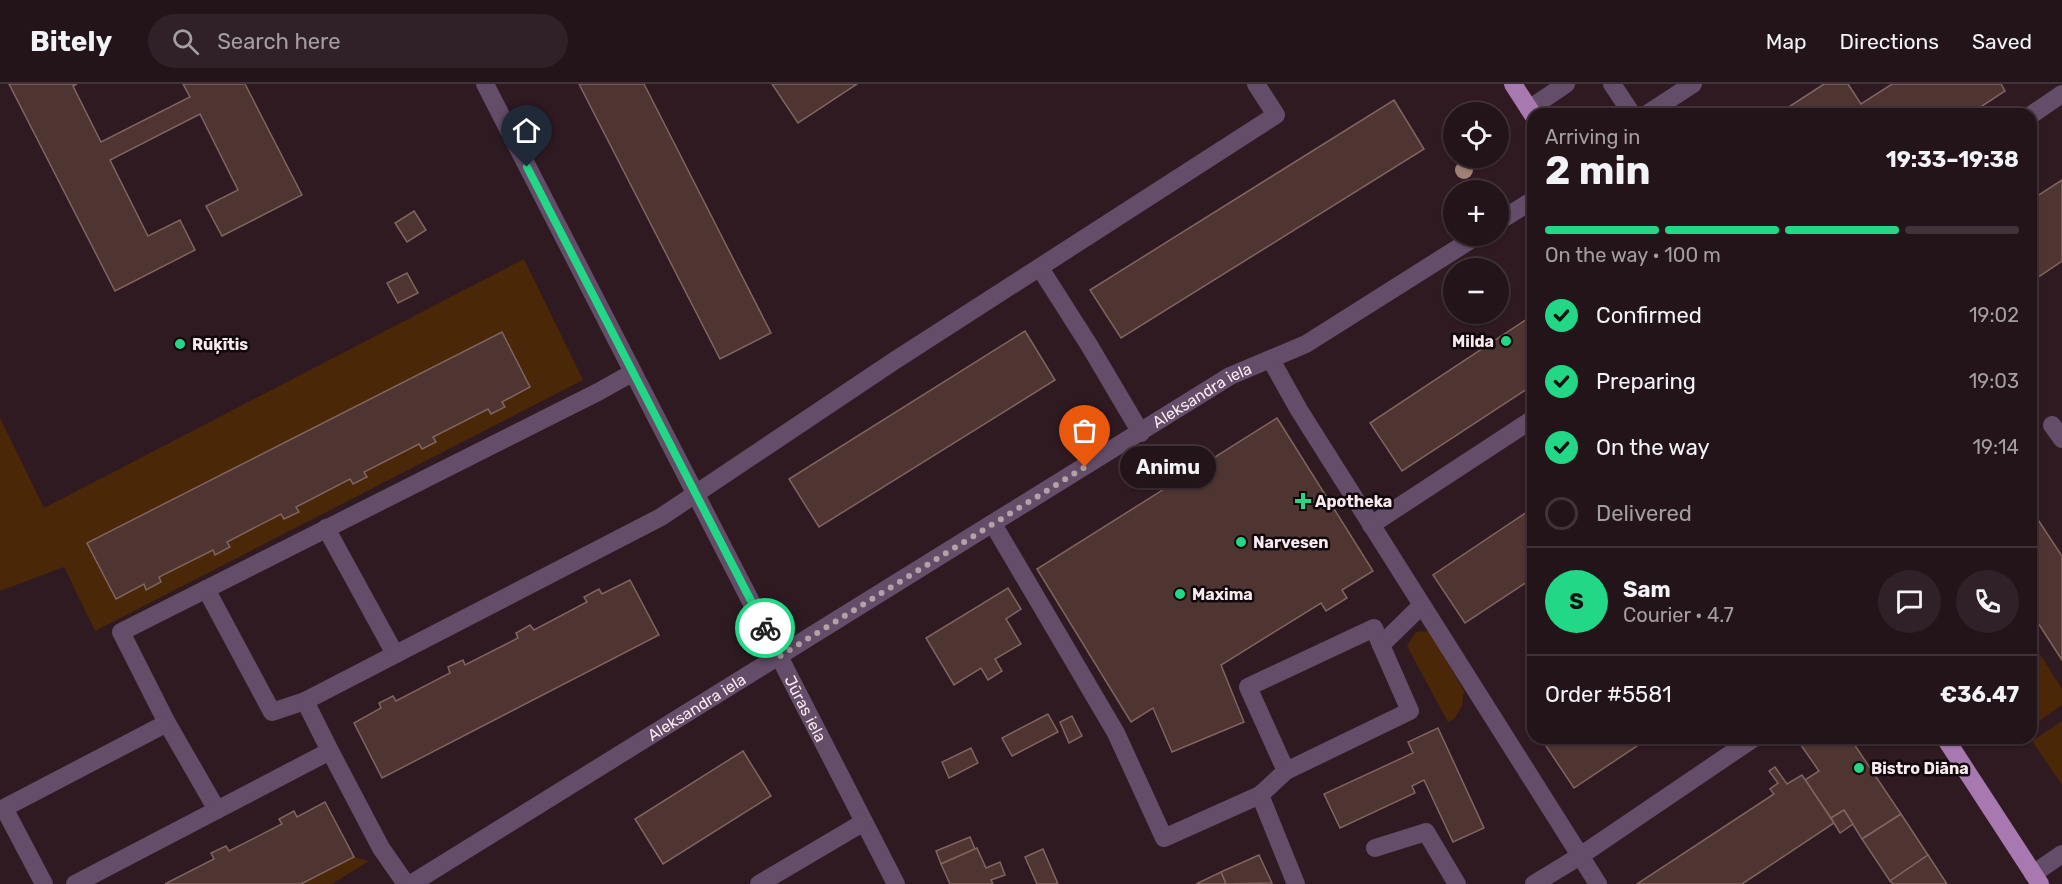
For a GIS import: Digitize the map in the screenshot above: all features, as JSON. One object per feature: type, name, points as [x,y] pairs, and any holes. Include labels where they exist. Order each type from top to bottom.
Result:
[{"type":"main road","points":[[1513,84],[1528,108]]},
{"type":"main road","points":[[1948,744],[2037,879]]},
{"type":"street","name":"Jūras iela","points":[[485,84],[694,495],[780,656],[896,884]]},
{"type":"street","points":[[206,589],[272,712],[305,701],[661,517],[884,368],[1276,115],[1256,84]]},
{"type":"street","points":[[1536,108],[1566,84]]},
{"type":"street","points":[[1612,84],[1628,108]]},
{"type":"street","points":[[1656,108],[1693,84]]},
{"type":"street","points":[[2037,112],[2062,94],[2055,84]]},
{"type":"street","points":[[1509,215],[1527,204]]},
{"type":"street","name":"Aleksandra iela","points":[[411,884],[1230,376],[1306,344],[1461,246]]},
{"type":"street","points":[[1040,268],[1141,433]]},
{"type":"street","points":[[1271,360],[1299,410],[1421,606],[1598,884]]},
{"type":"street","points":[[217,810],[167,723],[121,632],[632,373]]},
{"type":"street","points":[[1371,525],[1527,423]]},
{"type":"street","points":[[993,524],[1116,733],[1164,838],[1260,795],[1286,771],[1410,711],[1374,628],[1248,687],[1286,771]]},
{"type":"street","points":[[327,528],[395,654]]},
{"type":"street","points":[[1382,645],[1421,606]]},
{"type":"street","points":[[305,701],[381,848],[406,884]]},
{"type":"street","points":[[44,884],[4,808],[167,723]]},
{"type":"street","points":[[1534,884],[1580,856],[1745,744]]},
{"type":"street","points":[[75,884],[330,751]]},
{"type":"street","points":[[1260,795],[1296,884]]},
{"type":"street","points":[[759,884],[864,822]]},
{"type":"street","points":[[1375,848],[1426,832],[1457,884]]},
{"type":"street","points":[[2037,879],[2062,854]]},
{"type":"shaded area","points":[[524,259],[583,380],[95,631],[64,567],[0,591],[0,418],[44,508]]},
{"type":"shaded area","points":[[1429,631],[1464,691],[1462,706],[1454,719],[1448,722],[1407,646],[1416,632]]},
{"type":"shaded area","points":[[2037,649],[2062,689],[2062,705],[2037,723]]},
{"type":"shaded area","points":[[2062,721],[2062,785],[2034,744],[2037,744],[2037,738]]},
{"type":"shaded area","points":[[354,857],[369,861],[332,884],[301,884]]},
{"type":"building","points":[[9,84],[77,84],[73,86],[101,142],[190,97],[183,84],[245,84],[302,195],[222,236],[206,206],[238,190],[200,114],[110,160],[148,236],[180,220],[195,250],[115,291]]},
{"type":"building","points":[[579,84],[644,84],[771,333],[720,359]]},
{"type":"building","points":[[772,84],[857,84],[798,123]]},
{"type":"building","points":[[1824,84],[1848,84],[1861,104],[1892,84],[2001,84],[2005,91],[1979,108],[1787,108]]},
{"type":"building","points":[[1394,100],[1424,149],[1121,338],[1090,290]]},
{"type":"building","points":[[2062,180],[2062,261],[2037,278],[2037,196]]},
{"type":"building","points":[[414,211],[426,230],[407,242],[395,223]]},
{"type":"building","points":[[407,273],[418,293],[398,303],[387,283]]},
{"type":"building","points":[[1527,319],[1527,389],[1402,471],[1370,423]]},
{"type":"building","points":[[1025,331],[1055,380],[819,527],[789,479]]},
{"type":"building","points":[[502,332],[530,387],[502,402],[505,407],[491,414],[488,409],[433,437],[436,442],[422,449],[419,444],[364,472],[367,477],[353,484],[350,479],[296,507],[299,512],[284,519],[281,514],[227,542],[230,547],[215,555],[213,550],[159,577],[161,582],[146,590],[144,584],[116,599],[87,543]]},
{"type":"building","points":[[1277,418],[1373,571],[1342,590],[1347,598],[1326,611],[1321,603],[1221,665],[1244,722],[1172,752],[1153,708],[1131,722],[1037,569]]},
{"type":"building","points":[[1527,512],[1527,582],[1465,623],[1433,575]]},
{"type":"building","points":[[2037,518],[2062,556],[2062,660],[2037,621]]},
{"type":"building","points":[[630,580],[659,635],[382,778],[354,723],[381,708],[379,703],[393,696],[396,701],[450,673],[448,667],[463,660],[465,665],[518,638],[516,633],[530,625],[534,630],[587,602],[584,597],[599,589],[602,594]]},
{"type":"building","points":[[1008,588],[1021,609],[1006,619],[1021,644],[995,659],[1002,671],[988,680],[981,668],[954,685],[926,638]]},
{"type":"building","points":[[1048,714],[1058,732],[1012,756],[1002,738]]},
{"type":"building","points":[[1072,716],[1082,736],[1069,743],[1060,722]]},
{"type":"building","points":[[1438,728],[1484,828],[1453,842],[1424,780],[1412,786],[1415,793],[1340,828],[1324,794],[1413,753],[1408,742]]},
{"type":"building","points":[[1545,744],[1640,744],[1574,788]]},
{"type":"building","points":[[1800,744],[1854,744],[1901,814],[1862,839],[1844,810],[1831,818],[1805,780],[1819,771]]},
{"type":"building","points":[[971,748],[978,763],[949,778],[942,762]]},
{"type":"building","points":[[743,751],[771,796],[663,864],[635,819]]},
{"type":"building","points":[[1775,767],[1787,784],[1802,775],[1834,823],[1742,884],[1637,884],[1774,794],[1770,789],[1778,783],[1769,771]]},
{"type":"building","points":[[325,802],[354,857],[301,884],[165,884],[214,859],[211,853],[226,846],[229,851],[282,824],[279,819],[294,811],[297,817]]},
{"type":"building","points":[[1844,810],[1853,824],[1840,833],[1831,818]]},
{"type":"building","points":[[1901,814],[1928,855],[1890,881],[1862,839]]},
{"type":"building","points":[[970,837],[975,849],[941,864],[936,851]]},
{"type":"building","points":[[977,848],[986,868],[1000,862],[1005,875],[991,880],[993,884],[950,884],[941,864]]},
{"type":"building","points":[[1043,849],[1058,884],[1037,884],[1025,857]]},
{"type":"building","points":[[1259,855],[1272,883],[1226,884],[1221,872]]},
{"type":"building","points":[[1928,855],[1947,884],[1893,884],[1890,881]]},
{"type":"building","points":[[1221,872],[1226,884],[1196,884]]},
{"type":"way so far","points":[[765,628],[780,656],[1085,467]]},
{"type":"place","name":"Milda","points":[[1506,341]]},
{"type":"place","name":"Rūķītis","points":[[180,344]]},
{"type":"place","name":"Animu","points":[[1085,467]]},
{"type":"place","name":"Apotheka","points":[[1303,501]]},
{"type":"place","name":"Narvesen","points":[[1241,542]]},
{"type":"place","name":"Maxima","points":[[1180,594]]},
{"type":"place","name":"Bistro Diāna","points":[[1859,768]]},
{"type":"route","points":[[527,167],[694,495],[765,628]]}]
